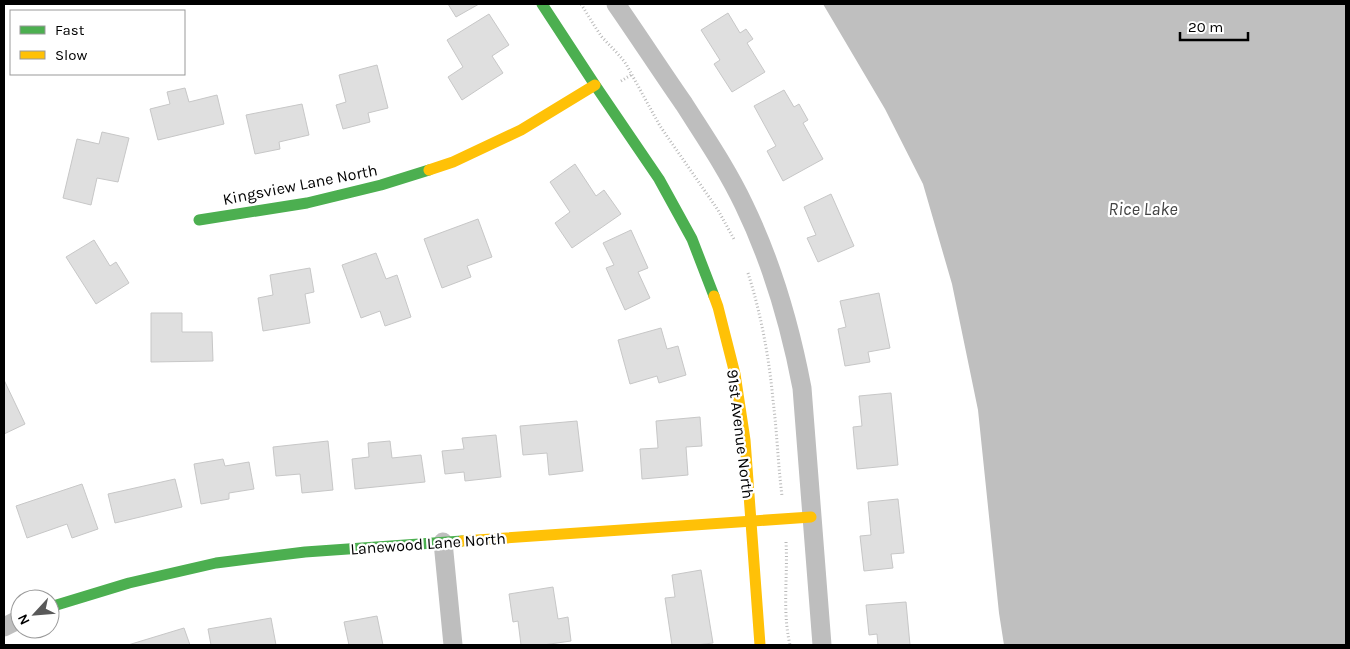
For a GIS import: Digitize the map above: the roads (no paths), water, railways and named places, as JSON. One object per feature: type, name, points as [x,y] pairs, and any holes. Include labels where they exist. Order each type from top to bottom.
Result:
[{"type":"street","name":"91st Avenue North","points":[[542,4],[659,179],[676,208],[692,239],[718,307],[735,374],[745,440],[760,645]]},
{"type":"street","points":[[616,4],[704,134],[725,169],[744,205],[770,266],[784,308],[795,349],[802,388],[822,645]]},
{"type":"street","name":"Kingsview Lane North","points":[[200,220],[316,200],[381,185],[452,162],[521,130],[595,85]]},
{"type":"street","name":"Lanewood Lane North","points":[[60,604],[130,583],[216,563],[305,552],[811,517]]},
{"type":"street","points":[[443,542],[453,645]]},
{"type":"water","name":"Rice Lake","points":[[823,4],[1346,4],[1346,645],[1004,645],[978,410],[952,284],[923,184],[885,109]]}]
